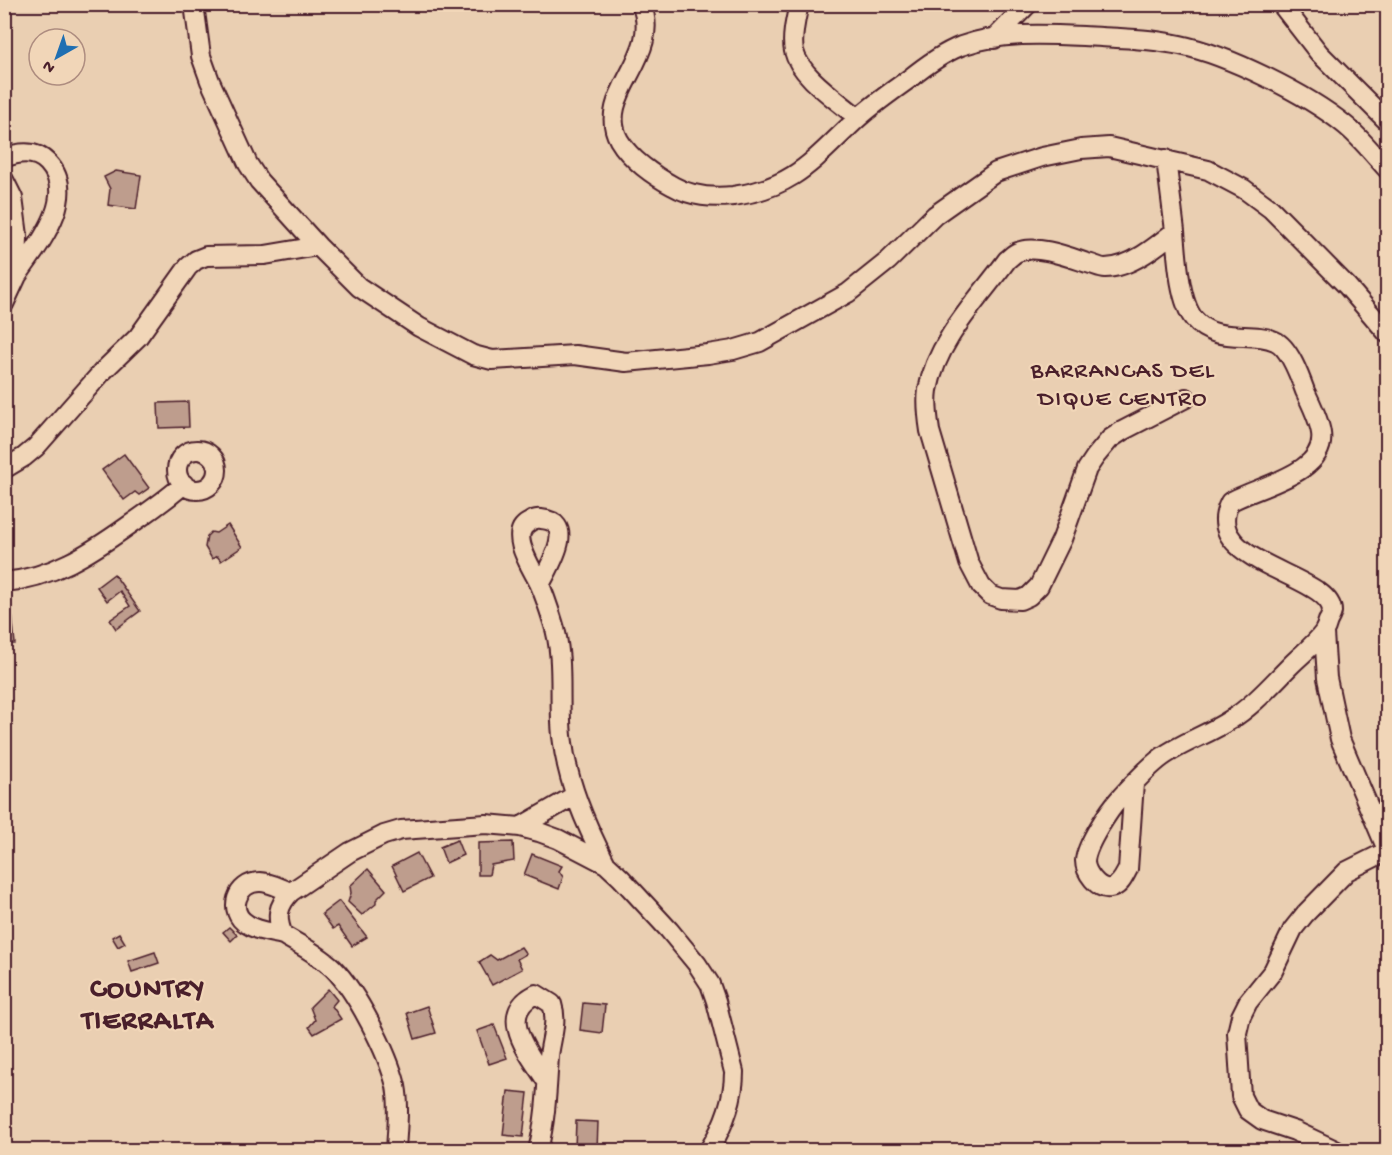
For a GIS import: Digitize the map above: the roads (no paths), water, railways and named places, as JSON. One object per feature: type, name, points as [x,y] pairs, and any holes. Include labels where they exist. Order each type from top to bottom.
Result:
[{"type":"street","points":[[194,4],[201,56],[210,81],[248,164],[276,201],[359,287],[419,327],[473,355],[492,360],[575,355],[626,362],[733,350],[760,342],[848,293],[888,261],[935,214],[996,172],[1081,149],[1109,147],[1208,170],[1244,189],[1271,209],[1347,286],[1388,334]]},
{"type":"street","points":[[641,4],[646,16],[644,47],[622,87],[615,110],[618,138],[628,151],[657,176],[680,190],[714,198],[750,194],[777,185],[811,164],[858,118],[935,59],[961,46],[1030,33],[1151,40],[1209,52],[1322,107],[1347,126],[1388,170]]},
{"type":"street","points":[[799,4],[793,44],[800,64],[810,77],[858,118]]},
{"type":"street","points":[[994,39],[1028,4]]},
{"type":"street","points":[[1281,4],[1319,53],[1388,122]]},
{"type":"street","points":[[4,158],[21,153],[34,154],[45,160],[53,168],[59,190],[57,212],[17,276],[4,304]]},
{"type":"street","points":[[1134,783],[1128,868],[1124,878],[1117,885],[1110,888],[1101,886],[1090,877],[1085,866],[1085,858],[1104,819],[1134,783],[1162,757],[1231,720],[1245,709],[1324,633],[1332,613],[1329,604],[1318,592],[1245,552],[1233,542],[1226,532],[1225,511],[1230,501],[1301,471],[1313,461],[1321,446],[1322,435],[1318,420],[1285,349],[1280,343],[1272,339],[1222,335],[1205,328],[1188,310],[1179,274],[1166,159]]},
{"type":"street","points":[[4,180],[13,198],[17,218],[17,276]]},
{"type":"street","points":[[1175,231],[1121,265],[1104,268],[1059,254],[1036,250],[1018,251],[1007,260],[941,351],[928,389],[927,409],[930,431],[969,563],[981,586],[990,595],[1000,599],[1020,600],[1029,596],[1039,586],[1062,539],[1087,469],[1095,457],[1110,439],[1122,431],[1186,398]]},
{"type":"street","points":[[4,469],[24,458],[36,447],[103,371],[138,336],[196,260],[206,256],[265,255],[318,246]]},
{"type":"street","points":[[4,582],[21,581],[45,575],[71,562],[101,545],[168,498],[184,484]]},
{"type":"street","points":[[540,585],[554,624],[558,643],[561,735],[574,796],[606,864]]},
{"type":"street","points":[[1324,633],[1327,678],[1340,739],[1387,851],[1347,871],[1305,914],[1293,929],[1273,971],[1248,1002],[1241,1016],[1237,1033],[1241,1096],[1248,1110],[1262,1120],[1295,1131],[1335,1150]]},
{"type":"street","points":[[520,827],[574,796]]},
{"type":"street","points":[[283,935],[278,921],[279,910],[283,900],[291,892],[350,852],[384,835],[401,830],[486,824],[520,827],[558,839],[606,864],[676,938],[703,974],[716,1001],[734,1072],[728,1110],[709,1150]]},
{"type":"street","points":[[291,892],[261,882],[251,883],[236,898],[234,906],[237,915],[244,923],[254,928],[283,935],[309,950],[333,969],[355,998],[388,1064],[396,1086],[398,1107],[396,1150]]},
{"type":"street","points":[[538,1150],[543,1132],[547,1082]]},
{"type":"district","name":"BARRANCAS DEL DIQUE CENTRO","points":[[1123,386]]},
{"type":"district","name":"COUNTRY TIERRALTA","points":[[148,1006]]}]
